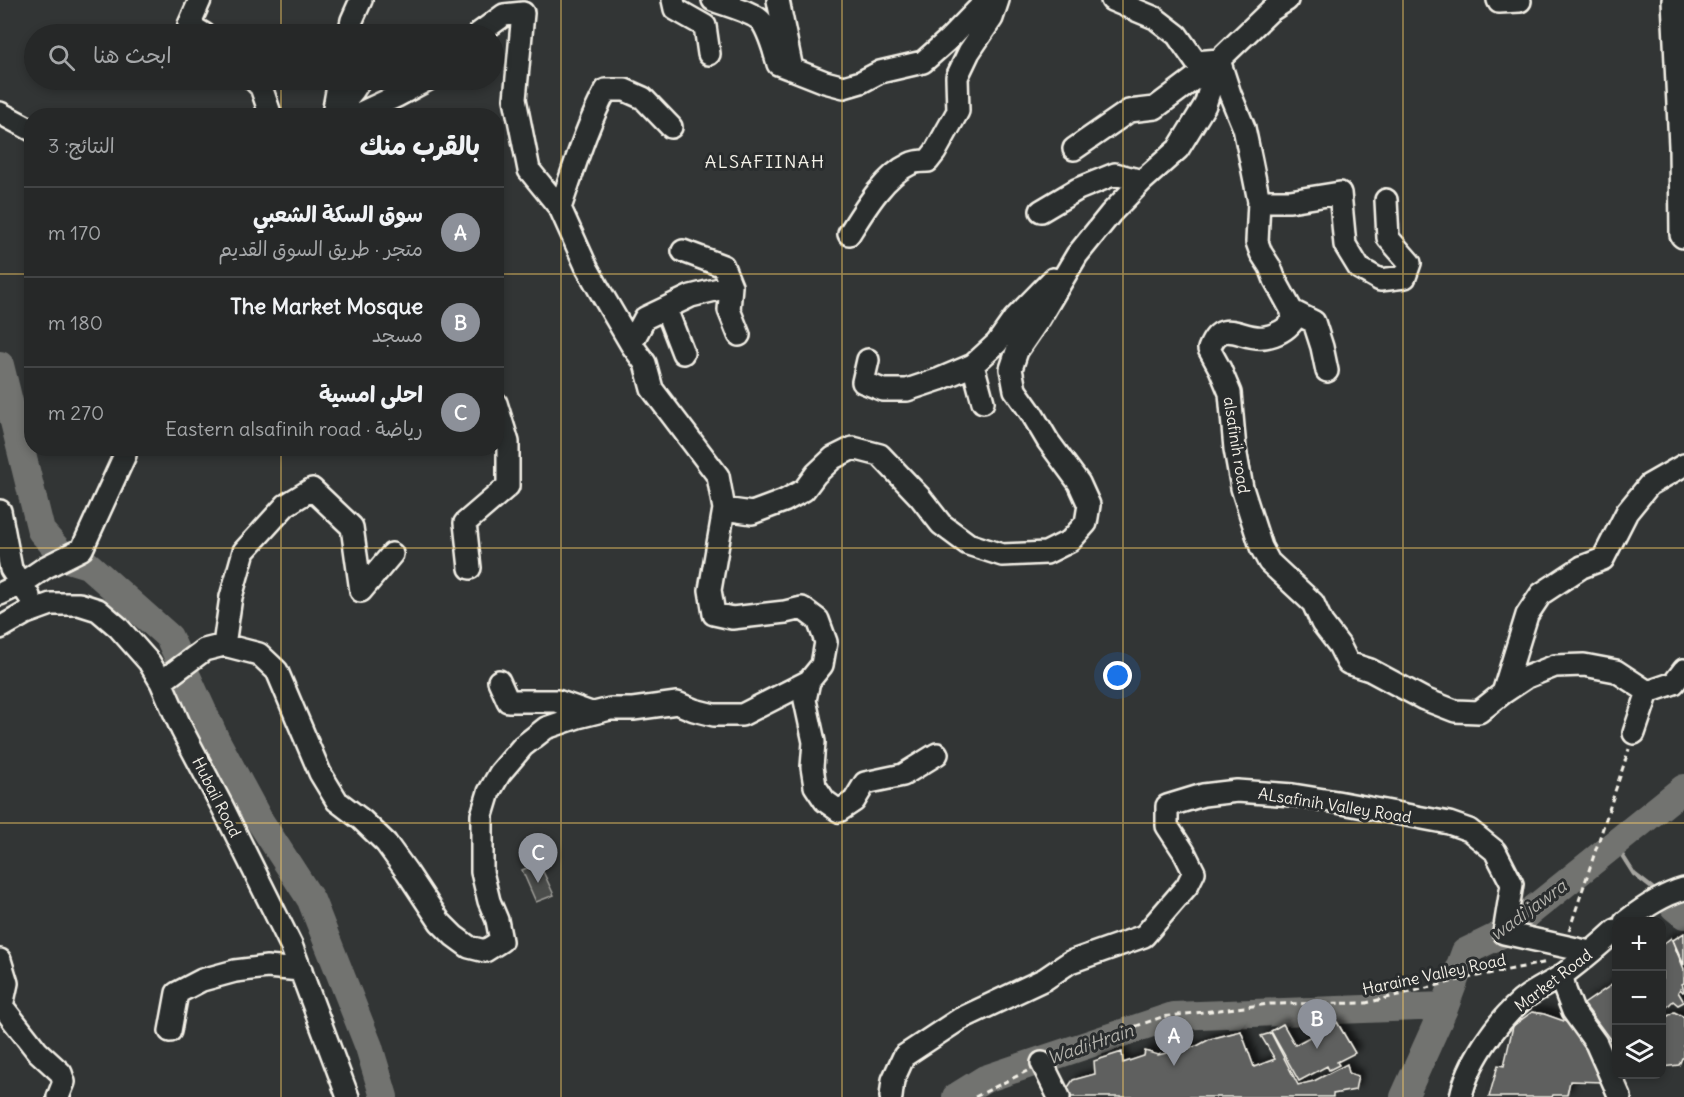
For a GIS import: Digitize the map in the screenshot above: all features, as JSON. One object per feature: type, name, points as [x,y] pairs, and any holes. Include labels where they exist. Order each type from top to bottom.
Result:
[{"type":"main road","points":[[1676,0],[1683,146],[1684,234]]},
{"type":"street","points":[[189,24],[200,0]]},
{"type":"street","points":[[351,24],[361,0]]},
{"type":"street","points":[[673,0],[675,9],[705,27],[709,54]]},
{"type":"street","points":[[713,0],[761,20],[778,64],[844,87],[861,82],[880,72],[923,62],[987,0]]},
{"type":"street","points":[[778,0],[792,69]]},
{"type":"street","points":[[849,234],[869,201],[897,172],[911,162],[928,161],[935,152],[958,111],[957,78],[961,66],[992,18],[998,0]]},
{"type":"street","points":[[1112,0],[1155,18],[1178,35],[1196,62],[1219,60]]},
{"type":"street","points":[[1074,149],[1129,111],[1155,108],[1219,60],[1270,11],[1287,0]]},
{"type":"street","points":[[1498,0],[1499,2],[1520,1]]},
{"type":"street","points":[[161,682],[204,650],[224,645],[259,654],[277,671],[320,773],[337,801],[363,820],[386,843],[440,922],[453,936],[468,947],[485,951],[501,941],[482,872],[482,815],[489,792],[500,773],[523,746],[546,728],[610,709],[633,709],[677,703],[714,715],[742,715],[809,681],[822,665],[826,642],[818,620],[802,608],[732,618],[714,614],[710,590],[723,509],[718,476],[652,389],[645,363],[631,344],[587,268],[560,208],[529,170],[515,99],[523,13],[504,15],[492,24]]},
{"type":"street","points":[[868,360],[863,382],[883,390],[907,390],[973,365],[997,343],[1014,320],[1077,255],[1111,213],[1178,149],[1205,105],[1219,60]]},
{"type":"street","points":[[1219,60],[1244,128],[1259,201],[1257,242],[1292,311],[1314,322],[1327,371]]},
{"type":"street","points":[[262,90],[268,108]]},
{"type":"street","points":[[335,108],[338,90]]},
{"type":"street","points":[[340,108],[354,90]]},
{"type":"street","points":[[371,108],[408,90]]},
{"type":"street","points":[[560,208],[588,127],[606,90],[625,90],[643,98],[671,128]]},
{"type":"street","points":[[0,113],[24,126]]},
{"type":"street","points":[[1041,211],[1078,189],[1115,174],[1142,181]]},
{"type":"street","points":[[1259,201],[1290,201],[1340,193],[1345,245],[1359,268],[1380,280],[1405,277],[1410,263],[1389,238],[1386,200]]},
{"type":"street","points":[[683,250],[723,266],[731,286],[729,310],[739,336]]},
{"type":"street","points":[[723,509],[752,513],[784,501],[804,490],[816,474],[833,458],[853,448],[880,455],[920,497],[941,524],[968,544],[1002,555],[1046,553],[1070,541],[1086,523],[1089,505],[1079,483],[1015,390],[1011,369],[1017,351],[1077,255]]},
{"type":"street","points":[[631,344],[645,318],[691,296],[731,286]]},
{"type":"street","points":[[666,309],[683,353]]},
{"type":"street","name":"alsafinih road","points":[[1292,311],[1293,321],[1286,330],[1264,338],[1230,330],[1220,333],[1213,339],[1209,349],[1230,393],[1235,449],[1242,488],[1261,548],[1269,562],[1312,603],[1348,663],[1370,670],[1424,699],[1455,711],[1479,712],[1527,677],[1555,666],[1584,665],[1616,671],[1648,692]]},
{"type":"street","points":[[973,365],[982,402]]},
{"type":"street","points":[[470,568],[465,523],[508,486],[508,442],[504,429]]},
{"type":"street","points":[[0,594],[82,549],[124,456]]},
{"type":"street","points":[[1503,693],[1527,615],[1541,594],[1581,567],[1603,559],[1627,512],[1649,484],[1684,465]]},
{"type":"street","points":[[224,645],[231,597],[244,551],[286,506],[312,489],[352,527],[361,591],[392,554]]},
{"type":"street","points":[[0,511],[11,569],[37,609]]},
{"type":"street","name":"Hubail Road","points":[[0,628],[26,613],[51,604],[79,604],[98,610],[118,627],[149,662],[291,945],[348,1097]]},
{"type":"street","points":[[1634,733],[1648,692],[1674,683],[1684,670]]},
{"type":"street","points":[[499,681],[508,701],[556,701],[591,713]]},
{"type":"street","points":[[809,681],[805,700],[814,742],[812,767],[814,786],[825,801],[839,811],[854,801],[865,783],[903,775],[937,754]]},
{"type":"street","name":"ALsafinih Valley Road","points":[[891,1097],[893,1080],[904,1056],[960,1019],[1045,979],[1070,962],[1144,936],[1187,886],[1194,872],[1167,826],[1167,806],[1203,795],[1237,791],[1293,795],[1449,823],[1469,830],[1495,851],[1512,884],[1504,933],[1590,952]]},
{"type":"street","points":[[1631,917],[1675,891],[1684,889]]},
{"type":"street","name":"Market Road","points":[[1461,1097],[1479,1055],[1495,1028],[1522,1000],[1560,967],[1590,952],[1612,934]]},
{"type":"street","points":[[0,960],[7,983],[2,1006],[37,1051],[61,1073],[64,1082],[58,1097]]},
{"type":"street","points":[[170,1031],[177,993],[202,980],[235,971],[267,967],[301,970]]},
{"type":"street","points":[[1560,967],[1573,1011],[1596,1043],[1620,1097]]},
{"type":"street","points":[[1042,1063],[1059,1097]]},
{"type":"path","points":[[1590,952],[1566,938],[1634,733]]},
{"type":"path","name":"Haraine Valley Road","points":[[975,1097],[1068,1050],[1162,1017],[1270,1004],[1366,1003],[1463,978],[1560,967]]},
{"type":"shaded area","points":[[539,863],[554,895],[536,902],[522,870]]},
{"type":"building","points":[[1684,933],[1684,965],[1673,940]]},
{"type":"building","points":[[1671,938],[1684,969],[1684,983],[1682,984],[1684,991],[1680,989],[1678,992],[1684,1002],[1678,1005],[1673,1001],[1666,1008],[1666,971],[1666,942]]},
{"type":"building","points":[[1612,985],[1612,1042],[1584,1004]]},
{"type":"building","points":[[1532,1012],[1581,1027],[1603,1082],[1570,1081],[1567,1095],[1553,1095],[1552,1097],[1489,1097],[1498,1065],[1504,1066],[1513,1026]]},
{"type":"building","points":[[1674,1012],[1684,1017],[1684,1058],[1679,1065],[1666,1067],[1666,1015]]},
{"type":"building","points":[[1337,1022],[1355,1053],[1337,1062],[1339,1065],[1329,1070],[1327,1066],[1299,1081],[1271,1031],[1283,1024],[1295,1045]]},
{"type":"building","points":[[1241,1031],[1254,1067],[1275,1059],[1261,1036],[1271,1033],[1298,1085],[1314,1081],[1347,1064],[1349,1073],[1358,1076],[1355,1090],[1333,1094],[1333,1097],[1066,1097],[1064,1093],[1073,1080],[1095,1074],[1094,1061],[1122,1052],[1123,1063],[1144,1056],[1145,1051],[1158,1055],[1197,1046],[1210,1039]]},
{"type":"waterway","points":[[0,365],[41,531],[65,558],[88,565],[169,637],[216,740],[258,818],[311,900],[369,1047],[384,1097]]},
{"type":"waterway","name":"wadi jawra","points":[[1404,1097],[1445,1006],[1465,952],[1504,933],[1684,788]]},
{"type":"waterway","points":[[1615,844],[1634,874],[1652,888]]},
{"type":"waterway","points":[[1674,907],[1684,915]]},
{"type":"waterway","name":"Wadi Hrain","points":[[956,1097],[985,1079],[1173,1016],[1445,1006]]},
{"type":"place","name":"احلى امسية","points":[[538,883]]},
{"type":"place","name":"The Market Mosque","points":[[1317,1049]]},
{"type":"place","name":"سوق السكة الشعبي","points":[[1174,1066]]},
{"type":"district","name":"ALSAFIINAH","points":[[765,161]]}]
